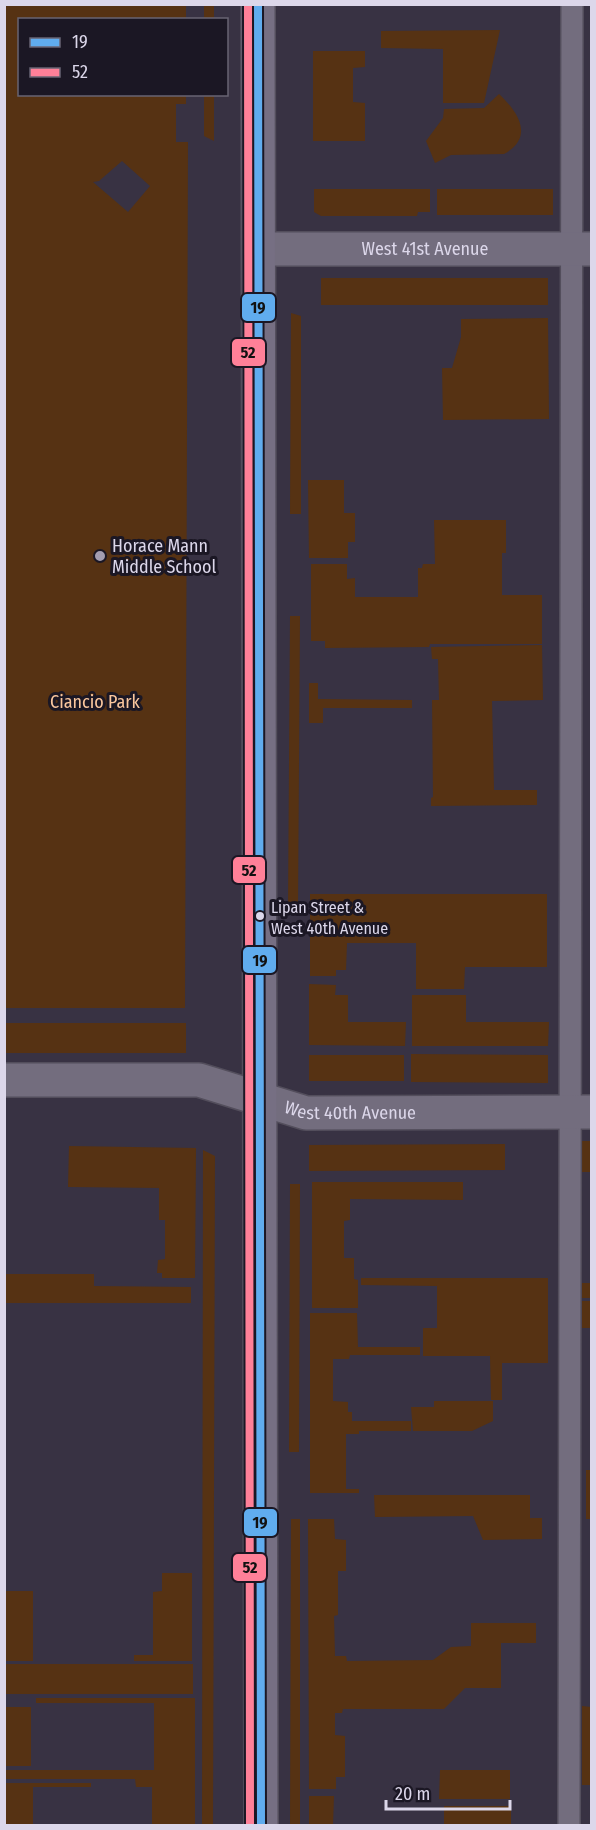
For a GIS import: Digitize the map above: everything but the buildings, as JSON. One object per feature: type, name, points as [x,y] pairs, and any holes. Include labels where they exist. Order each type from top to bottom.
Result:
[{"type":"street","points":[[258,4],[261,1826]]},
{"type":"street","name":"West 41st Avenue","points":[[260,249],[581,249]]},
{"type":"street","name":"West 40th Avenue","points":[[4,1080],[199,1080],[306,1113],[580,1112]]},
{"type":"lane","points":[[569,1826],[580,1112],[581,249],[572,4]]},
{"type":"green space","name":"Ciancio Park","points":[[5,4],[186,5],[186,18],[18,18],[18,96],[186,96],[186,104],[176,104],[176,142],[188,142],[185,1008],[5,1008]],"holes":[[[122,161],[150,186],[128,212],[93,182],[99,181]]]},
{"type":"green space","points":[[204,5],[214,5],[214,18],[204,18]]},
{"type":"green space","points":[[500,30],[484,103],[443,103],[443,49],[381,48],[381,31]]},
{"type":"green space","points":[[313,51],[365,51],[365,67],[353,68],[353,102],[365,103],[365,141],[313,141]]},
{"type":"green space","points":[[499,94],[517,116],[520,124],[519,140],[513,147],[504,154],[451,155],[435,163],[426,141],[443,118],[444,109],[484,108]]},
{"type":"green space","points":[[204,96],[214,96],[214,141],[204,136]]},
{"type":"green space","points":[[314,189],[430,189],[430,212],[418,212],[417,216],[321,216],[314,212]]},
{"type":"green space","points":[[437,189],[553,189],[553,215],[437,215]]},
{"type":"green space","points":[[321,278],[548,278],[548,305],[321,305]]},
{"type":"green space","points":[[291,313],[301,316],[301,514],[290,514]]},
{"type":"green space","points":[[548,318],[549,419],[443,420],[442,368],[452,368],[461,337],[461,319]]},
{"type":"green space","points":[[308,480],[344,480],[344,513],[355,513],[355,542],[348,542],[348,558],[309,558]]},
{"type":"green space","points":[[434,520],[506,520],[506,553],[502,553],[502,595],[542,595],[542,644],[430,644],[429,647],[325,648],[325,641],[311,641],[311,564],[347,564],[347,579],[355,578],[355,597],[418,597],[418,568],[422,568],[423,564],[435,564]]},
{"type":"green space","points":[[290,616],[300,616],[298,908],[288,908]]},
{"type":"green space","points":[[542,645],[543,700],[492,701],[494,790],[537,790],[537,805],[431,806],[433,797],[432,700],[439,700],[438,659],[432,659],[431,647]]},
{"type":"green space","points":[[309,683],[318,683],[318,699],[412,700],[412,708],[323,708],[323,723],[309,723]]},
{"type":"green space","points":[[310,894],[547,894],[547,967],[465,967],[464,989],[416,989],[416,943],[347,943],[346,970],[336,970],[336,976],[310,976]]},
{"type":"green space","points":[[309,984],[336,985],[335,995],[348,995],[348,1022],[406,1022],[405,1046],[309,1045]]},
{"type":"green space","points":[[412,995],[466,995],[466,1022],[549,1022],[548,1046],[412,1046]]},
{"type":"green space","points":[[5,1023],[186,1023],[186,1053],[5,1053]]},
{"type":"green space","points":[[411,1054],[548,1055],[548,1083],[411,1082]]},
{"type":"green space","points":[[309,1055],[404,1055],[404,1081],[309,1081]]},
{"type":"green space","points":[[581,1141],[591,1141],[591,1172],[581,1172]]},
{"type":"green space","points":[[505,1144],[505,1170],[309,1171],[309,1145]]},
{"type":"green space","points":[[69,1146],[196,1148],[195,1278],[162,1278],[162,1273],[157,1273],[158,1260],[165,1259],[165,1220],[159,1220],[159,1188],[68,1187]]},
{"type":"green space","points":[[203,1150],[215,1156],[213,1826],[202,1825]]},
{"type":"green space","points":[[312,1182],[463,1182],[463,1200],[350,1199],[350,1220],[344,1221],[344,1258],[354,1258],[354,1279],[358,1280],[358,1308],[312,1308]]},
{"type":"green space","points":[[290,1184],[300,1184],[299,1452],[289,1452]]},
{"type":"green space","points":[[4,1274],[94,1274],[94,1286],[191,1287],[191,1303],[5,1303]]},
{"type":"green space","points":[[361,1278],[548,1278],[548,1363],[502,1363],[502,1400],[491,1400],[490,1356],[423,1356],[423,1328],[437,1328],[437,1286],[361,1285]]},
{"type":"green space","points":[[582,1283],[591,1283],[591,1298],[582,1298]]},
{"type":"green space","points":[[582,1301],[591,1301],[591,1328],[582,1328]]},
{"type":"green space","points":[[310,1313],[357,1313],[358,1347],[420,1347],[420,1355],[350,1355],[349,1359],[333,1359],[333,1401],[348,1402],[348,1412],[352,1412],[352,1421],[411,1421],[411,1431],[359,1431],[359,1434],[346,1434],[346,1489],[359,1489],[359,1493],[310,1493]]},
{"type":"green space","points":[[434,1401],[493,1401],[493,1421],[472,1431],[413,1431],[411,1407],[434,1407]]},
{"type":"green space","points":[[586,1470],[591,1470],[591,1519],[586,1519]]},
{"type":"green space","points":[[374,1495],[530,1495],[530,1518],[542,1518],[542,1539],[483,1540],[473,1516],[375,1517]]},
{"type":"green space","points":[[291,1519],[300,1519],[300,1826],[290,1825]]},
{"type":"green space","points":[[308,1519],[334,1519],[335,1539],[346,1540],[346,1571],[338,1571],[338,1615],[334,1616],[335,1656],[346,1656],[347,1661],[433,1660],[451,1647],[471,1646],[471,1623],[536,1623],[536,1643],[501,1643],[501,1688],[465,1688],[444,1709],[343,1709],[342,1713],[335,1713],[335,1735],[345,1736],[345,1777],[336,1777],[336,1789],[309,1789]]},
{"type":"green space","points":[[162,1573],[192,1573],[192,1661],[134,1661],[134,1655],[153,1655],[153,1592],[162,1591]]},
{"type":"green space","points":[[4,1591],[33,1591],[33,1661],[5,1661]]},
{"type":"green space","points":[[5,1664],[193,1664],[193,1694],[5,1694]]},
{"type":"green space","points":[[36,1698],[195,1698],[195,1825],[152,1825],[152,1787],[136,1787],[135,1779],[5,1779],[5,1770],[154,1770],[154,1703],[36,1703]]},
{"type":"green space","points":[[582,1706],[591,1707],[591,1785],[582,1785]]},
{"type":"green space","points":[[5,1707],[31,1707],[31,1766],[5,1766]]},
{"type":"green space","points":[[440,1770],[510,1770],[510,1799],[439,1799]]},
{"type":"green space","points":[[5,1783],[91,1783],[91,1787],[33,1787],[33,1825],[5,1826]]},
{"type":"green space","points":[[309,1796],[334,1796],[333,1825],[309,1825]]},
{"type":"green space","points":[[444,1806],[511,1806],[511,1825],[444,1825]]},
{"type":"transit line","name":"52","points":[[248,4],[250,1826]]},
{"type":"transit line","name":"19","points":[[258,4],[261,1826]]},
{"type":"place","name":"Horace Mann Middle School","points":[[100,556]]},
{"type":"place","name":"Lipan Street & West 40th Avenue","points":[[260,916]]}]
